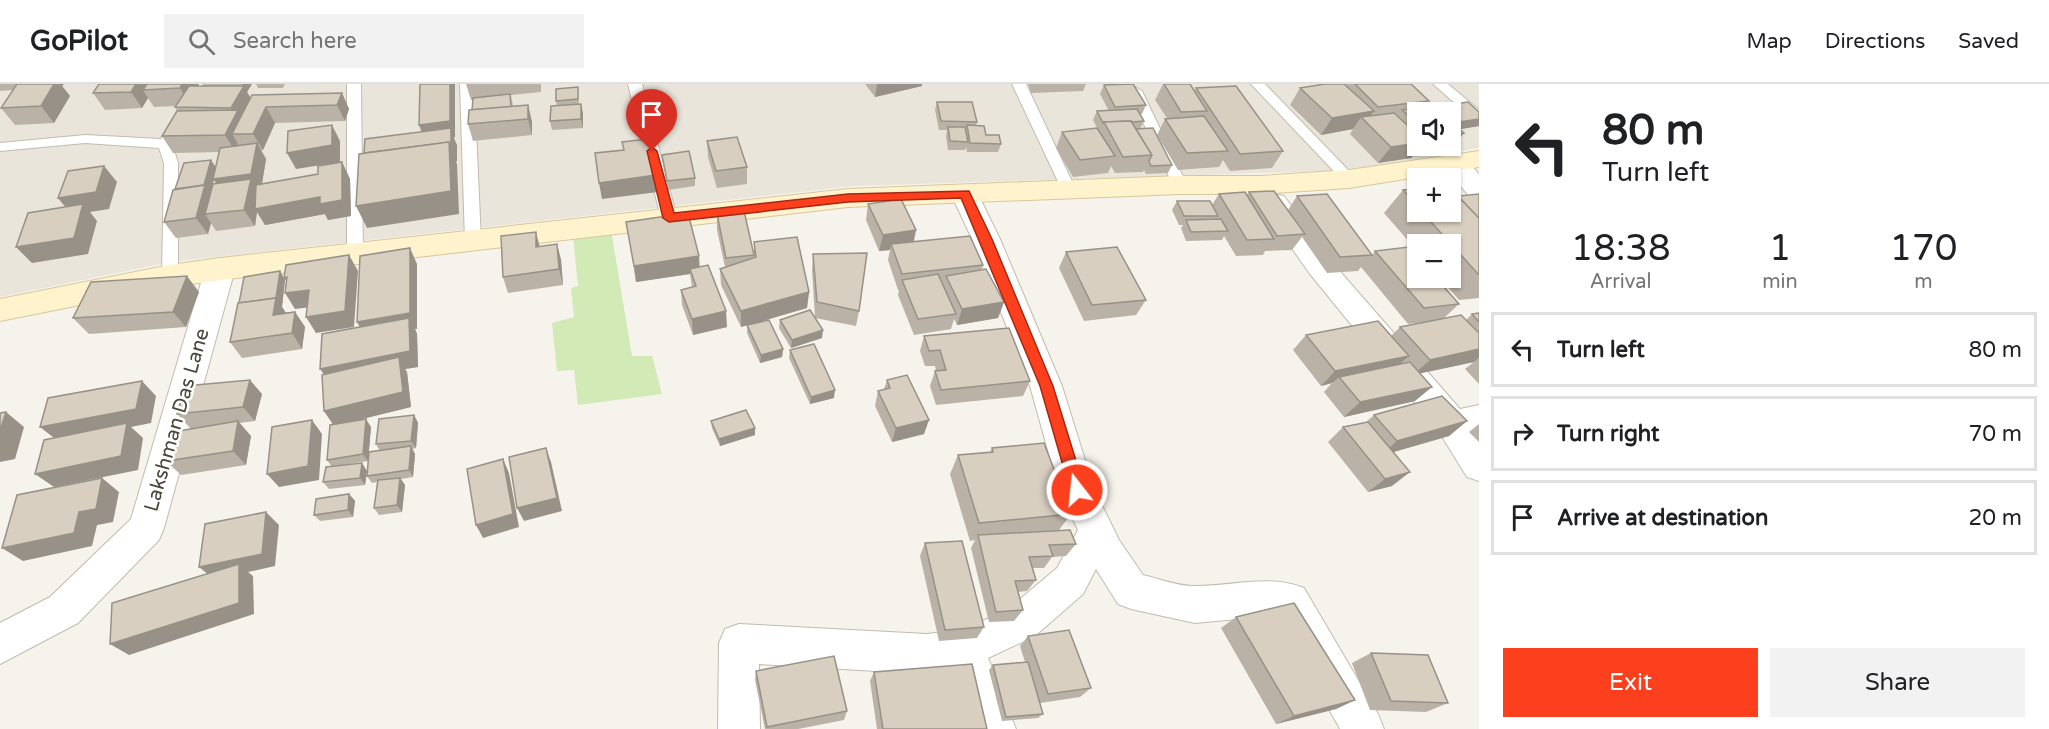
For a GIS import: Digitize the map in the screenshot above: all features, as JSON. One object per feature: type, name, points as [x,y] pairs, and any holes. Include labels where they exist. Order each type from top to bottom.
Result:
[{"type":"main road","points":[[0,310],[170,276],[220,269],[848,198],[1180,184],[1260,185],[1349,179],[1466,161]]},
{"type":"street","points":[[1466,161],[1479,190]]},
{"type":"street","points":[[1260,185],[1320,267],[1373,330],[1466,422],[1479,466]]},
{"type":"street","points":[[965,194],[986,239],[1046,386],[1077,490],[1106,552],[1131,591],[1195,605],[1258,599],[1290,601],[1363,729]]},
{"type":"street","name":"Lakshman Das Lane","points":[[0,644],[64,609],[146,528],[220,269]]},
{"type":"street","points":[[1373,330],[1404,327]]},
{"type":"street","points":[[739,729],[739,644],[927,654],[964,649],[1021,623],[1070,581],[1096,532]]},
{"type":"street","points":[[964,649],[995,729]]},
{"type":"lane","points":[[165,144],[205,84]]},
{"type":"lane","points":[[354,84],[356,255]]},
{"type":"lane","points":[[467,84],[473,241]]},
{"type":"lane","points":[[635,84],[669,218]]},
{"type":"lane","points":[[1019,84],[1069,190]]},
{"type":"lane","points":[[1258,84],[1349,179]]},
{"type":"lane","points":[[1440,84],[1479,117]]},
{"type":"lane","points":[[1135,91],[1180,184]]},
{"type":"lane","points":[[0,147],[85,139],[165,144]]},
{"type":"lane","points":[[165,144],[171,163],[170,276]]},
{"type":"shaded area","points":[[0,84],[1479,84],[1479,148],[1461,151],[1461,102],[1407,102],[1407,156],[1435,156],[1358,170],[855,186],[171,262],[0,297]]},
{"type":"green space","points":[[611,230],[632,356],[652,356],[662,394],[578,405],[574,370],[557,371],[552,323],[574,317],[571,288],[578,286],[573,237]]},
{"type":"building","points":[[17,84],[54,84],[41,106],[1,108]]},
{"type":"building","points":[[99,84],[136,84],[131,92],[93,93]]},
{"type":"building","points":[[147,84],[182,84],[180,88],[143,90]]},
{"type":"building","points":[[420,84],[450,84],[450,121],[419,125]]},
{"type":"building","points":[[1133,84],[1146,105],[1115,107],[1104,85]]},
{"type":"building","points":[[1164,84],[1190,84],[1207,111],[1181,112]]},
{"type":"building","points":[[1344,84],[1374,111],[1332,118],[1300,88]]},
{"type":"building","points":[[1355,84],[1411,84],[1429,101],[1407,102],[1378,107]]},
{"type":"building","points":[[189,86],[244,86],[231,108],[175,107]]},
{"type":"building","points":[[1236,86],[1283,151],[1240,154],[1196,88]]},
{"type":"building","points":[[578,87],[578,99],[556,101],[556,89]]},
{"type":"building","points":[[342,93],[337,105],[266,107],[253,134],[232,134],[252,95]]},
{"type":"building","points":[[510,94],[511,107],[472,110],[473,98]]},
{"type":"building","points":[[937,102],[972,102],[977,122],[941,121]]},
{"type":"building","points":[[1468,102],[1479,112],[1479,119],[1461,122],[1461,103]]},
{"type":"building","points":[[581,104],[581,119],[550,121],[551,106]]},
{"type":"building","points":[[528,105],[528,119],[468,124],[469,110]]},
{"type":"building","points":[[1137,109],[1144,121],[1103,123],[1097,111]]},
{"type":"building","points":[[238,110],[225,135],[162,136],[177,111]]},
{"type":"building","points":[[1394,113],[1407,125],[1407,145],[1391,147],[1361,117]]},
{"type":"building","points":[[1204,116],[1228,151],[1187,153],[1165,119]]},
{"type":"building","points":[[1131,121],[1152,155],[1123,157],[1104,122]]},
{"type":"building","points":[[332,125],[332,145],[287,153],[288,131]]},
{"type":"building","points":[[967,125],[984,126],[986,135],[999,135],[1001,144],[970,143]]},
{"type":"building","points":[[948,127],[965,127],[968,142],[950,141]]},
{"type":"building","points":[[451,128],[451,145],[449,142],[364,153],[365,139]]},
{"type":"building","points":[[1097,128],[1115,156],[1080,160],[1062,132]]},
{"type":"building","points":[[1153,128],[1172,165],[1151,166],[1149,161],[1152,155],[1136,129]]},
{"type":"building","points":[[737,137],[747,167],[716,171],[707,141]]},
{"type":"building","points":[[648,139],[656,175],[599,183],[595,153],[624,150],[622,142]]},
{"type":"building","points":[[449,142],[451,191],[356,206],[359,154]]},
{"type":"building","points":[[257,143],[251,174],[213,179],[220,148]]},
{"type":"building","points":[[689,151],[695,178],[667,181],[662,155]]},
{"type":"building","points":[[211,160],[204,185],[175,189],[184,163]]},
{"type":"building","points":[[342,162],[342,200],[320,204],[320,197],[255,209],[256,185],[318,174],[318,166]]},
{"type":"building","points":[[104,166],[96,192],[58,198],[68,171]]},
{"type":"building","points":[[251,179],[244,210],[205,214],[213,184]]},
{"type":"building","points":[[205,185],[196,218],[164,222],[173,190]]},
{"type":"building","points":[[1274,191],[1305,234],[1277,236],[1249,192]]},
{"type":"building","points":[[1245,192],[1274,239],[1247,240],[1219,194]]},
{"type":"building","points":[[1327,194],[1372,255],[1340,257],[1297,196]]},
{"type":"building","points":[[1479,194],[1479,218],[1461,199],[1461,196]]},
{"type":"building","points":[[901,199],[916,230],[883,235],[868,204]]},
{"type":"building","points":[[1461,199],[1479,218],[1479,275],[1461,255],[1461,234],[1442,234],[1431,222],[1461,222]]},
{"type":"building","points":[[1177,201],[1210,201],[1218,216],[1184,216]]},
{"type":"building","points":[[83,204],[74,238],[16,247],[28,213]]},
{"type":"building","points":[[744,211],[754,255],[726,258],[717,214]]},
{"type":"building","points":[[688,213],[699,256],[634,266],[626,222]]},
{"type":"building","points":[[1221,219],[1228,231],[1191,232],[1186,220]]},
{"type":"building","points":[[536,232],[536,247],[557,244],[559,269],[503,277],[501,236]]},
{"type":"building","points":[[970,236],[983,265],[902,274],[891,244]]},
{"type":"building","points":[[797,237],[809,292],[741,311],[720,269],[756,257],[754,242]]},
{"type":"building","points":[[1117,247],[1146,300],[1092,305],[1066,252]]},
{"type":"building","points":[[1407,247],[1407,288],[1445,288],[1459,304],[1424,308],[1375,251]]},
{"type":"building","points":[[410,248],[410,313],[357,322],[360,256]]},
{"type":"building","points":[[867,253],[859,311],[817,302],[813,254]]},
{"type":"building","points":[[349,255],[345,311],[306,317],[309,290],[285,293],[286,265]]},
{"type":"building","points":[[708,265],[726,311],[692,319],[681,290],[696,286],[690,269]]},
{"type":"building","points":[[986,269],[1004,302],[962,309],[946,276]]},
{"type":"building","points":[[280,271],[276,298],[239,303],[244,277]]},
{"type":"building","points":[[938,274],[956,314],[918,319],[902,280]]},
{"type":"building","points":[[187,276],[173,312],[73,318],[91,282]]},
{"type":"building","points":[[276,298],[273,315],[295,312],[292,333],[230,342],[238,303]]},
{"type":"building","points":[[810,310],[823,330],[792,340],[780,320]]},
{"type":"building","points":[[1479,313],[1479,322],[1472,314]]},
{"type":"building","points":[[1461,315],[1479,333],[1479,349],[1430,360],[1400,327]]},
{"type":"building","points":[[409,318],[410,351],[320,369],[322,334]]},
{"type":"building","points":[[769,320],[783,349],[761,355],[747,325]]},
{"type":"building","points":[[1378,321],[1409,356],[1335,371],[1306,335]]},
{"type":"building","points":[[1009,328],[1030,381],[941,390],[935,371],[946,370],[940,350],[929,351],[924,336]]},
{"type":"building","points":[[814,344],[835,390],[811,397],[790,350]]},
{"type":"building","points":[[399,357],[403,392],[324,411],[322,375]]},
{"type":"building","points":[[1410,362],[1432,387],[1360,402],[1339,377]]},
{"type":"building","points":[[907,375],[929,420],[896,428],[878,391],[890,388],[887,380]]},
{"type":"building","points":[[250,380],[243,407],[177,414],[185,386]]},
{"type":"building","points":[[142,381],[136,409],[40,427],[48,398]]},
{"type":"building","points":[[1442,396],[1467,421],[1397,441],[1374,415]]},
{"type":"building","points":[[746,410],[755,428],[719,439],[711,421]]},
{"type":"building","points":[[6,412],[0,431],[0,413]]},
{"type":"building","points":[[414,415],[411,441],[376,444],[379,419]]},
{"type":"building","points":[[366,419],[363,454],[327,460],[330,425]]},
{"type":"building","points":[[312,420],[308,466],[267,474],[272,427]]},
{"type":"building","points":[[238,421],[233,451],[166,461],[173,432]]},
{"type":"building","points":[[1368,422],[1410,472],[1385,479],[1343,427]]},
{"type":"building","points":[[127,423],[121,456],[35,474],[44,440]]},
{"type":"building","points":[[1044,443],[1071,514],[979,523],[958,455],[993,452],[992,448]]},
{"type":"building","points":[[411,446],[409,470],[367,476],[369,452]]},
{"type":"building","points":[[546,448],[557,498],[517,508],[509,457]]},
{"type":"building","points":[[503,459],[513,514],[476,525],[467,469]]},
{"type":"building","points":[[362,463],[360,478],[323,482],[326,467]]},
{"type":"building","points":[[102,478],[96,509],[79,512],[74,533],[2,548],[17,495]]},
{"type":"building","points":[[400,478],[397,505],[374,508],[378,480]]},
{"type":"building","points":[[349,494],[348,510],[314,515],[316,499]]},
{"type":"building","points":[[266,512],[262,554],[199,567],[205,524]]},
{"type":"building","points":[[1070,530],[1076,544],[1049,545],[1053,556],[1029,557],[1036,580],[1015,581],[1023,610],[996,612],[978,535]]},
{"type":"building","points":[[962,541],[984,627],[945,630],[925,543]]},
{"type":"building","points":[[239,564],[239,603],[110,644],[112,603]]},
{"type":"building","points":[[1294,603],[1355,700],[1294,716],[1236,617]]},
{"type":"building","points":[[1069,630],[1091,688],[1048,694],[1028,636]]},
{"type":"building","points":[[1371,653],[1428,655],[1448,703],[1391,701]]},
{"type":"building","points":[[834,656],[847,711],[767,727],[756,671]]},
{"type":"building","points":[[1028,662],[1043,714],[1006,717],[993,665]]},
{"type":"building","points":[[972,664],[987,729],[883,729],[874,672]]},
{"type":"route","points":[[652,151],[669,218],[848,198],[965,194],[986,239],[1046,386],[1077,490]]}]
